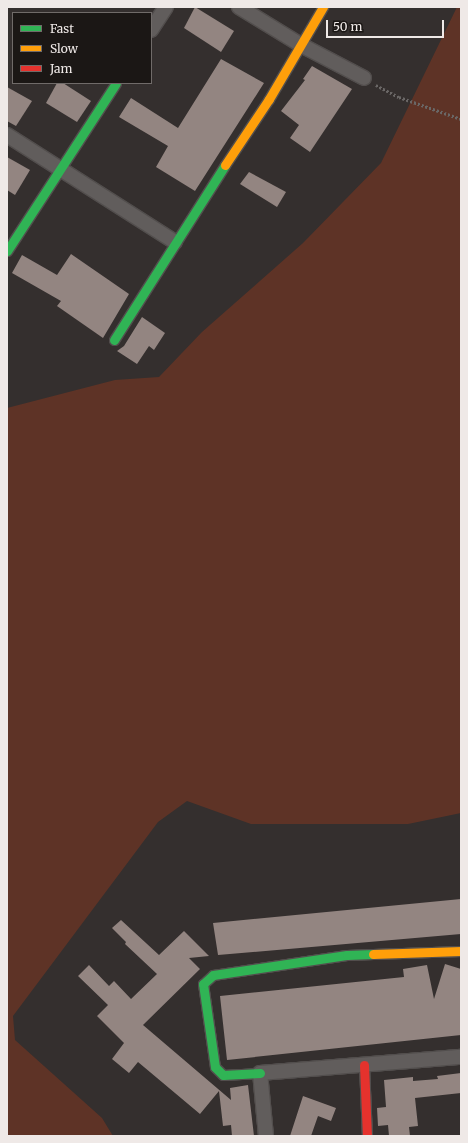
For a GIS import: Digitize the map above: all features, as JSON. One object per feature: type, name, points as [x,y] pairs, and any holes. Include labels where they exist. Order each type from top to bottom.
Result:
[{"type":"street","points":[[152,28],[166,7]]},
{"type":"street","points":[[239,7],[301,45],[364,78]]},
{"type":"street","points":[[114,340],[175,242],[269,99],[323,7]]},
{"type":"street","points":[[7,251],[115,84]]},
{"type":"street","points":[[7,135],[175,242]]},
{"type":"street","points":[[461,951],[347,954],[213,975],[203,984],[215,1067],[223,1075],[461,1057]]},
{"type":"street","points":[[364,1065],[367,1136]]},
{"type":"street","points":[[260,1073],[266,1136]]},
{"type":"path","points":[[364,78],[400,97],[461,119]]},
{"type":"shaded area","points":[[457,7],[461,7],[461,813],[408,824],[251,824],[187,801],[158,822],[13,1016],[15,1040],[102,1118],[113,1136],[7,1136],[7,408],[115,380],[159,377],[202,332],[303,243],[381,163]]},
{"type":"building","points":[[195,7],[234,31],[221,52],[184,28]]},
{"type":"building","points":[[221,59],[264,83],[195,191],[156,167],[168,146],[119,117],[131,98],[178,128]]},
{"type":"building","points":[[312,66],[352,89],[310,152],[290,138],[299,125],[281,111],[305,80],[303,79]]},
{"type":"building","points":[[56,84],[65,84],[91,101],[77,122],[46,103]]},
{"type":"building","points":[[7,87],[32,101],[16,126],[7,121]]},
{"type":"building","points":[[7,157],[30,170],[15,195],[7,190]]},
{"type":"building","points":[[249,172],[286,192],[277,207],[240,184]]},
{"type":"building","points":[[71,254],[129,294],[103,338],[57,306],[61,301],[12,273],[22,255],[57,275]]},
{"type":"building","points":[[142,317],[165,333],[154,350],[149,346],[137,364],[117,351],[124,346]]},
{"type":"building","points":[[461,899],[461,934],[218,955],[213,923]]},
{"type":"building","points":[[121,920],[159,955],[184,931],[209,956],[189,958],[200,969],[143,1025],[231,1100],[230,1088],[248,1085],[254,1136],[232,1136],[231,1125],[223,1126],[219,1091],[200,1114],[138,1062],[129,1073],[112,1059],[124,1043],[97,1016],[108,1005],[78,976],[89,965],[109,986],[114,981],[131,999],[157,974],[125,944],[126,942],[112,928]]},
{"type":"building","points":[[445,964],[461,969],[461,1035],[227,1060],[220,996],[404,977],[403,969],[427,965],[434,999]]},
{"type":"building","points":[[461,1073],[461,1093],[415,1098],[418,1126],[409,1127],[410,1136],[389,1136],[388,1125],[378,1126],[377,1108],[386,1107],[384,1080],[413,1077],[413,1081],[438,1079],[437,1076]]},
{"type":"building","points":[[303,1096],[336,1108],[331,1121],[318,1116],[311,1136],[290,1136]]},
{"type":"traffic: fast","points":[[7,251],[115,84]]},
{"type":"traffic: fast","points":[[114,340],[225,165]]},
{"type":"traffic: fast","points":[[260,1073],[223,1075],[215,1067],[203,984],[213,975],[347,955],[373,954]]},
{"type":"traffic: slow","points":[[225,165],[269,99],[323,7]]},
{"type":"traffic: slow","points":[[373,954],[461,951]]},
{"type":"traffic: jam","points":[[364,1065],[367,1136]]}]
